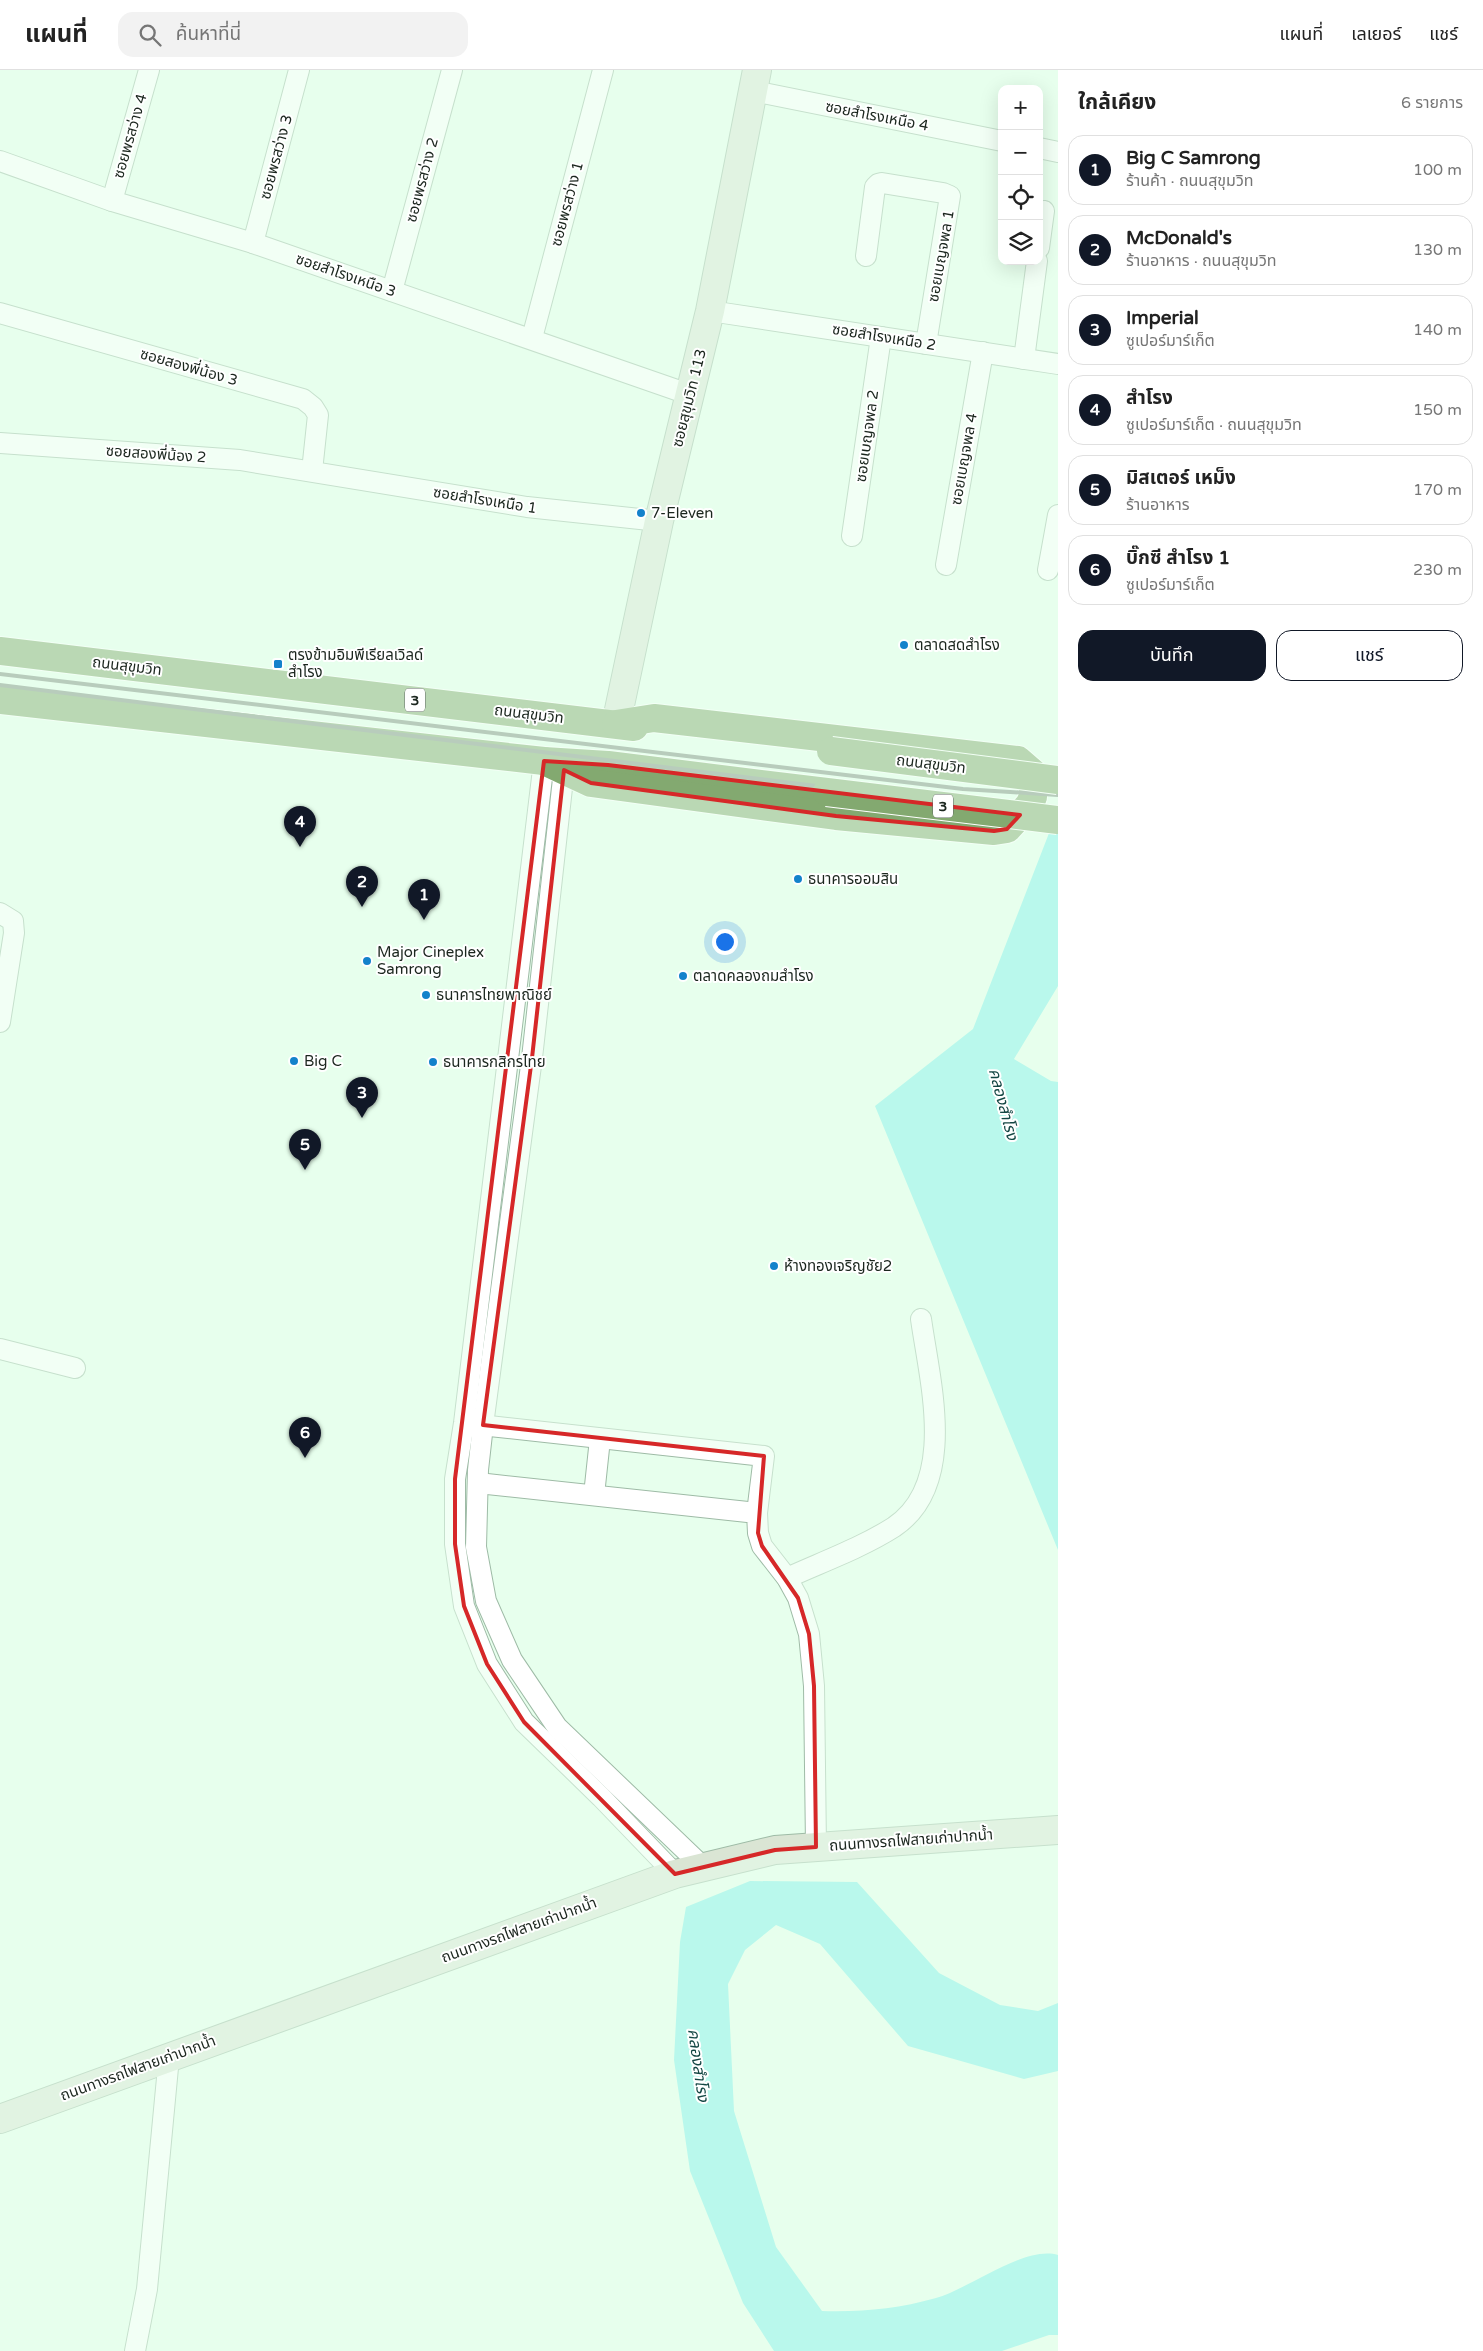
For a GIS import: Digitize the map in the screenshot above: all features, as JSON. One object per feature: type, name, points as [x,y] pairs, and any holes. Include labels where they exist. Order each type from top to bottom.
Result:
[{"type":"highway","name":"ถนนสุขุมวิท","points":[[0,651],[616,724],[1058,780]]},
{"type":"highway","name":"3","points":[[0,700],[554,766],[608,765],[1058,820]]},
{"type":"highway","points":[[554,766],[591,783],[836,816],[994,831],[1006,829],[1029,805],[1033,797],[1033,772],[1018,760],[654,718],[616,724]]},
{"type":"main road","name":"ซอยสุขุมวิท 113","points":[[616,724],[659,521],[710,311],[755,80]]},
{"type":"main road","name":"ถนนทางรถไฟสายเก่าปากน้ำ","points":[[0,2119],[675,1874],[775,1850],[1058,1830]]},
{"type":"street","name":"ซอยพรสว่าง 4","points":[[112,202],[148,70]]},
{"type":"street","name":"ซอยพรสว่าง 3","points":[[253,243],[299,70]]},
{"type":"street","name":"ซอยพรสว่าง 2","points":[[392,291],[452,70]]},
{"type":"street","name":"ซอยพรสว่าง 1","points":[[532,338],[603,70]]},
{"type":"street","name":"ซอยสำโรงเหนือ 4","points":[[755,80],[998,140]]},
{"type":"street","points":[[1043,149],[1058,152]]},
{"type":"street","name":"ซอยสำโรงเหนือ 3","points":[[0,161],[112,202],[253,243],[532,338],[691,395]]},
{"type":"street","name":"ซอยเบญจพล 1","points":[[866,256],[875,187],[878,184],[882,183],[944,193],[950,196],[926,344]]},
{"type":"street","points":[[1043,220],[1044,211]]},
{"type":"street","points":[[1024,359],[1036,265]]},
{"type":"street","name":"ซอยสำโรงเหนือ 2","points":[[710,311],[1058,364]]},
{"type":"street","name":"ซอยสองพี่น้อง 3","points":[[0,313],[303,399],[313,407],[318,415],[312,471]]},
{"type":"street","name":"ซอยเบญจพล 2","points":[[852,536],[881,337]]},
{"type":"street","name":"ซอยเบญจพล 4","points":[[946,566],[983,352]]},
{"type":"street","name":"ซอยสองพี่น้อง 2","points":[[0,443],[240,460],[312,471]]},
{"type":"street","name":"ซอยสำโรงเหนือ 1","points":[[312,471],[527,507],[659,521]]},
{"type":"street","points":[[1048,570],[1058,515]]},
{"type":"street","points":[[554,766],[473,1424],[455,1479],[455,1544],[464,1606],[487,1664],[524,1722],[560,1743],[704,1867]]},
{"type":"street","points":[[0,913],[13,921],[14,933],[0,1022]]},
{"type":"street","points":[[788,1578],[877,1537],[895,1526],[916,1506],[924,1491],[931,1473],[934,1448],[934,1408],[921,1319]]},
{"type":"street","points":[[0,1349],[76,1368]]},
{"type":"street","points":[[473,1424],[764,1456],[757,1513],[758,1533],[762,1546],[788,1578],[798,1598],[810,1642],[816,1738],[816,1846]]},
{"type":"street","points":[[473,1424],[478,1483],[476,1547],[486,1601],[512,1660],[558,1727],[560,1743],[675,1874]]},
{"type":"street","points":[[594,1495],[600,1439]]},
{"type":"street","points":[[478,1483],[757,1513]]},
{"type":"street","points":[[464,1606],[486,1601]]},
{"type":"street","points":[[135,2351],[147,2289],[169,2057]]},
{"type":"highlighted area","points":[[544,761],[608,765],[1020,815],[1007,829],[994,831],[836,816],[591,783],[564,770],[532,1058],[483,1425],[764,1456],[758,1533],[762,1546],[798,1598],[809,1634],[814,1686],[816,1847],[775,1850],[675,1874],[524,1722],[487,1664],[464,1606],[455,1544],[455,1479]]},
{"type":"water","name":"คลองสำโรง","points":[[1058,810],[1058,986],[1014,1059],[1051,1081],[1058,1082],[1058,1550],[875,1106],[973,1029]]},
{"type":"water","name":"คลองสำโรง","points":[[750,1881],[857,1882],[939,1973],[1000,2005],[1038,2011],[1058,2003],[1058,2071],[1024,2079],[908,2046],[820,1944],[776,1925],[745,1950],[728,1984],[734,2111],[776,2247],[822,2311],[880,2309],[922,2302],[949,2293],[997,2269],[1029,2256],[1058,2255],[1058,2335],[1049,2335],[1002,2351],[774,2351],[743,2303],[690,2171],[674,2060],[680,1942],[686,1907]]},
{"type":"railway","points":[[0,674],[963,789],[1058,795]]},
{"type":"railway","points":[[0,685],[857,791],[1022,814],[1058,822]]},
{"type":"place","name":"7-Eleven","points":[[641,513]]},
{"type":"place","name":"ตลาดสดสำโรง","points":[[904,645]]},
{"type":"place","name":"ตรงข้ามอิมพีเรียลเวิลด์ สําโรง","points":[[278,664]]},
{"type":"place","name":"สำโรง","points":[[300,847]]},
{"type":"place","name":"ธนาคารออมสิน","points":[[798,879]]},
{"type":"place","name":"McDonald's","points":[[362,907]]},
{"type":"place","name":"Big C Samrong","points":[[424,920]]},
{"type":"place","name":"Major Cineplex Samrong","points":[[367,961]]},
{"type":"place","name":"ตลาดคลองถมสำโรง","points":[[683,976]]},
{"type":"place","name":"ธนาคารไทยพาณิชย์","points":[[426,995]]},
{"type":"place","name":"Big C","points":[[294,1061]]},
{"type":"place","name":"ธนาคารกสิกรไทย","points":[[433,1062]]},
{"type":"place","name":"Imperial","points":[[362,1118]]},
{"type":"place","name":"มิสเตอร์ เหม็ง","points":[[305,1170]]},
{"type":"place","name":"ห้างทองเจริญชัย2","points":[[774,1266]]},
{"type":"place","name":"บิ๊กซี สำโรง 1","points":[[305,1458]]}]
